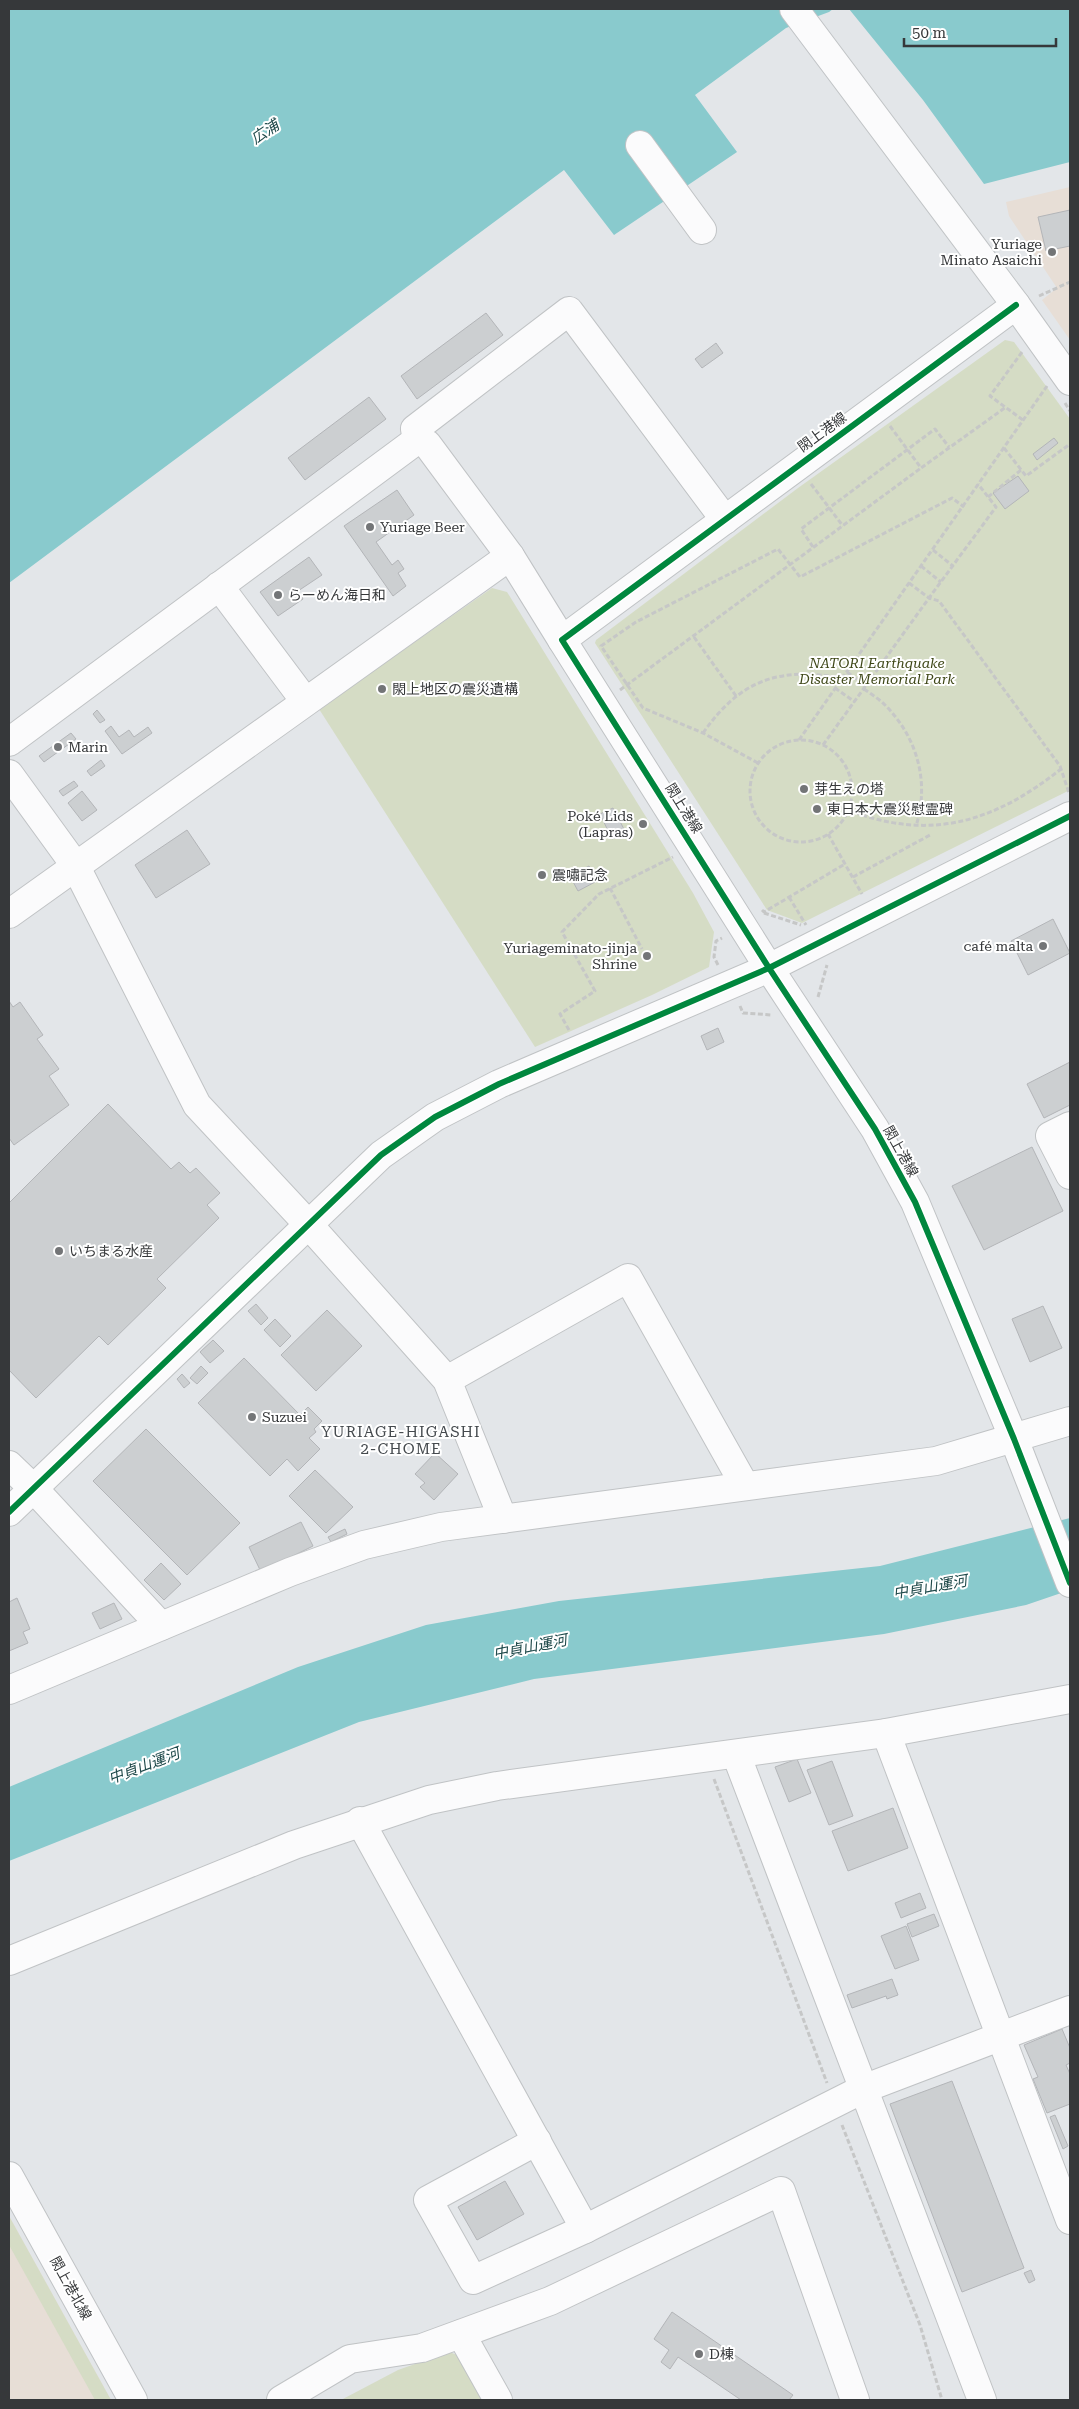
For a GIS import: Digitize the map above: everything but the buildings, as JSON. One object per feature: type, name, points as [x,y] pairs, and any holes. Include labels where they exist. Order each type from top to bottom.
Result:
[{"type":"street","points":[[802,19],[1023,302],[1065,385]]},
{"type":"street","points":[[640,145],[702,230]]},
{"type":"street","name":"閖上港線","points":[[1023,302],[562,640],[769,968],[875,1129],[915,1202],[1014,1439],[1070,1583]]},
{"type":"street","points":[[417,440],[415,429],[569,311],[725,520]]},
{"type":"street","points":[[417,440],[427,444],[510,556],[562,640]]},
{"type":"street","points":[[9,742],[417,440]]},
{"type":"street","points":[[9,914],[510,556]]},
{"type":"street","points":[[220,586],[305,701]]},
{"type":"street","points":[[9,774],[76,865],[197,1105],[308,1224],[447,1380],[503,1519]]},
{"type":"street","points":[[9,1512],[381,1155],[435,1117],[499,1084],[769,968],[1070,805]]},
{"type":"street","points":[[1070,1126],[1050,1136],[1070,1175]]},
{"type":"street","points":[[447,1380],[628,1278],[746,1486]]},
{"type":"street","points":[[9,1690],[290,1572],[364,1545],[440,1527],[936,1461],[1070,1421]]},
{"type":"street","points":[[9,1465],[34,1489],[161,1626]]},
{"type":"street","points":[[9,1961],[294,1844],[429,1800],[496,1786],[886,1733],[1070,1699]]},
{"type":"street","points":[[886,1733],[1070,2220]]},
{"type":"street","points":[[736,1754],[982,2400]]},
{"type":"street","points":[[360,1822],[585,2229]]},
{"type":"street","points":[[537,2141],[428,2200],[473,2280],[585,2229],[863,2089],[1070,2010]]},
{"type":"street","name":"閖上港北線","points":[[9,2176],[133,2400]]},
{"type":"street","points":[[281,2400],[350,2359],[422,2348],[550,2301],[781,2191],[855,2400]]},
{"type":"street","points":[[461,2334],[498,2400]]},
{"type":"path","points":[[1023,302],[1070,282]]},
{"type":"path","points":[[1023,420],[990,396],[1026,347]]},
{"type":"path","points":[[799,740],[1050,382],[1065,385],[1070,411]]},
{"type":"path","points":[[620,690],[1006,407]]},
{"type":"path","points":[[887,421],[921,468]]},
{"type":"path","points":[[813,547],[801,529],[935,429],[949,447]]},
{"type":"path","points":[[1004,448],[1026,476],[1070,444]]},
{"type":"path","points":[[988,496],[1021,470]]},
{"type":"path","points":[[808,479],[843,526]]},
{"type":"path","points":[[823,745],[996,507],[978,484]]},
{"type":"path","points":[[758,763],[703,733],[644,708],[601,646],[636,622],[778,549],[800,577],[952,498],[964,507]]},
{"type":"path","points":[[933,550],[953,566]]},
{"type":"path","points":[[921,566],[941,582]]},
{"type":"path","points":[[909,583],[929,598],[939,601],[1061,769],[1070,805]]},
{"type":"path","points":[[694,637],[736,696]]},
{"type":"path","points":[[847,672],[884,703],[910,736],[919,762],[921,781],[921,795],[916,826]]},
{"type":"path","points":[[703,733],[726,704],[736,696],[767,679],[812,673],[842,678]]},
{"type":"path","points":[[615,682],[625,698]]},
{"type":"path","points":[[835,688],[855,702]]},
{"type":"path","points":[[799,740],[823,745],[840,760],[851,780],[852,795],[848,810],[840,823],[828,834],[814,840],[799,842],[783,839],[770,831],[759,820],[752,806],[750,790],[752,775],[758,763],[770,750],[784,743],[799,740]]},
{"type":"path","points":[[848,810],[879,821],[916,826],[968,820],[997,810],[1031,792],[1061,769]]},
{"type":"path","points":[[828,834],[865,898]]},
{"type":"path","points":[[853,877],[930,835]]},
{"type":"path","points":[[572,1035],[560,1014],[595,991],[562,932],[599,894],[674,857]]},
{"type":"path","points":[[757,916],[845,864]]},
{"type":"path","points":[[610,888],[642,949]]},
{"type":"path","points":[[758,904],[764,912],[807,927],[789,897]]},
{"type":"path","points":[[721,970],[714,957],[716,941],[727,936]]},
{"type":"path","points":[[737,1001],[743,1013],[773,1015],[776,1019]]},
{"type":"path","points":[[706,1758],[799,2003],[830,2092]]},
{"type":"path","points":[[841,2124],[920,2325],[942,2400]]},
{"type":"shaded area","name":"Yuriage Minato Asaichi","points":[[1070,187],[1070,340],[1042,300],[1057,288],[1009,216],[1006,202]]},
{"type":"shaded area","points":[[9,2216],[111,2400],[9,2400]]},
{"type":"green space","name":"NATORI Earthquake Disaster Memorial Park","points":[[1005,340],[1014,342],[1070,419],[1070,790],[802,923],[767,910],[595,643],[596,640],[798,488]]},
{"type":"green space","points":[[492,588],[507,592],[693,893],[714,932],[709,967],[652,995],[535,1047],[319,709]]},
{"type":"green space","points":[[9,2216],[111,2400],[95,2400],[9,2245]]},
{"type":"green space","points":[[449,2352],[463,2357],[487,2400],[341,2400],[398,2370]]},
{"type":"water","name":"広浦","points":[[9,9],[833,9],[786,28],[695,95],[737,152],[614,235],[564,170],[9,583]]},
{"type":"water","points":[[849,9],[1070,9],[1070,162],[984,184],[923,100]]},
{"type":"water","name":"中貞山運河","points":[[1070,1518],[1070,1590],[1026,1605],[884,1634],[534,1679],[359,1722],[9,1861],[9,1787],[298,1667],[426,1625],[559,1601],[880,1566]]},
{"type":"cycle path","points":[[1016,305],[562,640],[769,968],[875,1129],[915,1202],[1014,1439],[1070,1583]]},
{"type":"cycle path","points":[[9,1512],[381,1155],[435,1117],[499,1084],[769,968],[1070,816]]},
{"type":"place","name":"Yuriage Minato Asaichi","points":[[1052,252]]},
{"type":"place","name":"Yuriage Beer","points":[[370,527]]},
{"type":"place","name":"らーめん海日和","points":[[278,595]]},
{"type":"place","name":"閖上地区の震災遺構","points":[[382,689]]},
{"type":"place","name":"Marin","points":[[58,747]]},
{"type":"place","name":"芽生えの塔","points":[[804,789]]},
{"type":"place","name":"東日本大震災慰霊碑","points":[[817,809]]},
{"type":"place","name":"Poké Lids (Lapras)","points":[[643,824]]},
{"type":"place","name":"震嘯記念","points":[[542,875]]},
{"type":"place","name":"café malta","points":[[1043,946]]},
{"type":"place","name":"Yuriageminato-jinja Shrine","points":[[647,956]]},
{"type":"place","name":"いちまる水産","points":[[59,1251]]},
{"type":"place","name":"Suzuei","points":[[252,1417]]},
{"type":"place","name":"D棟","points":[[699,2354]]},
{"type":"district","name":"YURIAGE-HIGASHI 2-CHOME","points":[[401,1440]]}]
